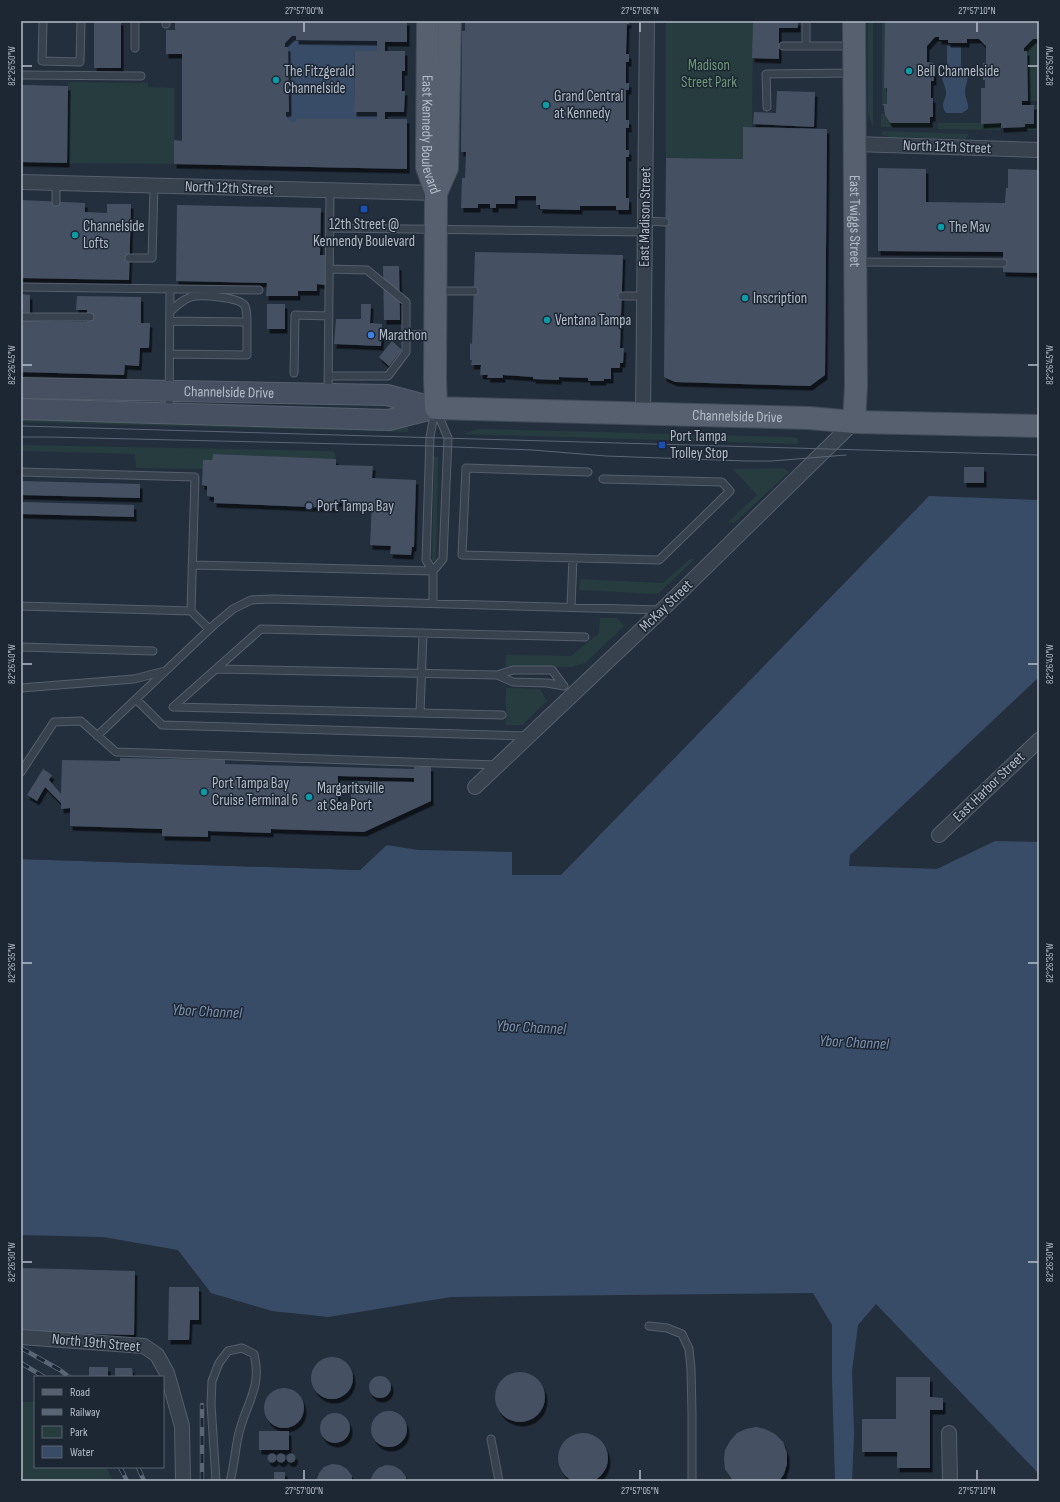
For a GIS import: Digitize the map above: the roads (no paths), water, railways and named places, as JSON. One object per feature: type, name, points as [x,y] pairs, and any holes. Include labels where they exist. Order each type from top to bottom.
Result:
[{"type":"main road","name":"East Kennedy Boulevard","points":[[428,21],[427,167],[436,193]]},
{"type":"main road","name":"East Kennedy Boulevard","points":[[436,193],[448,168],[450,21]]},
{"type":"main road","name":"East Twiggs Street","points":[[854,21],[856,386],[854,422]]},
{"type":"main road","points":[[436,193],[436,408]]},
{"type":"main road","name":"Channelside Drive","points":[[21,388],[169,392],[328,385],[350,386],[436,408],[809,418],[854,422],[1039,426]]},
{"type":"main road","name":"Channelside Drive","points":[[21,409],[389,420],[436,408]]},
{"type":"street","name":"East Madison Street","points":[[642,414],[647,21]]},
{"type":"street","name":"North 12th Street","points":[[854,144],[1039,150]]},
{"type":"street","name":"North 12th Street","points":[[21,182],[436,193]]},
{"type":"street","name":"McKay Street","points":[[475,787],[529,736],[568,691],[662,610],[854,422]]},
{"type":"street","name":"East Harbor Street","points":[[939,835],[1039,740]]},
{"type":"street","name":"North 19th Street","points":[[21,1337],[144,1346],[157,1355],[167,1373],[182,1426],[183,1481]]},
{"type":"street","points":[[949,1433],[950,1481]]},
{"type":"lane","points":[[43,21],[42,61],[80,62],[80,21]]},
{"type":"lane","points":[[135,21],[135,48]]},
{"type":"lane","points":[[806,21],[806,46]]},
{"type":"lane","points":[[783,46],[854,46]]},
{"type":"lane","points":[[767,107],[766,74],[854,73]]},
{"type":"lane","points":[[21,75],[141,76]]},
{"type":"lane","points":[[56,183],[56,202]]},
{"type":"lane","points":[[129,258],[152,258],[154,186]]},
{"type":"lane","points":[[328,385],[330,191]]},
{"type":"lane","points":[[330,228],[645,227],[665,222]]},
{"type":"lane","points":[[855,262],[1003,263]]},
{"type":"lane","points":[[329,269],[367,270],[406,302],[406,352],[388,376],[350,386]]},
{"type":"lane","points":[[21,287],[259,290]]},
{"type":"lane","points":[[169,413],[170,289]]},
{"type":"lane","points":[[435,291],[474,291]]},
{"type":"lane","points":[[170,312],[180,303],[191,297],[202,295],[240,301],[245,306],[247,322],[247,355],[170,354]]},
{"type":"lane","points":[[622,296],[644,296]]},
{"type":"lane","points":[[294,374],[295,315],[329,316]]},
{"type":"lane","points":[[21,317],[90,317]]},
{"type":"lane","points":[[170,321],[247,322]]},
{"type":"lane","points":[[406,335],[435,334]]},
{"type":"lane","points":[[433,603],[433,572],[426,560],[430,437],[436,408]]},
{"type":"lane","points":[[433,572],[443,559],[448,438],[436,408]]},
{"type":"lane","points":[[588,472],[466,468],[462,555],[658,560],[730,491],[722,482],[603,479]]},
{"type":"lane","points":[[21,472],[194,477],[191,611]]},
{"type":"lane","points":[[571,607],[573,558]]},
{"type":"lane","points":[[192,565],[433,572]]},
{"type":"lane","points":[[97,736],[209,629],[233,609],[251,600],[274,599],[662,610]]},
{"type":"lane","points":[[21,606],[191,611],[209,629]]},
{"type":"lane","points":[[502,715],[173,707],[261,629],[585,637]]},
{"type":"lane","points":[[420,714],[422,633]]},
{"type":"lane","points":[[21,647],[153,651]]},
{"type":"lane","points":[[216,669],[497,675],[513,670],[552,670],[568,691]]},
{"type":"lane","points":[[21,688],[134,679],[165,671]]},
{"type":"lane","points":[[497,675],[513,682],[547,683],[568,691]]},
{"type":"lane","points":[[136,699],[162,725],[529,736]]},
{"type":"lane","points":[[21,772],[54,722],[81,721],[116,752],[498,765]]},
{"type":"lane","points":[[649,1326],[667,1328],[682,1334],[689,1349],[692,1413],[692,1481]]},
{"type":"lane","points":[[216,1481],[211,1404],[212,1381],[219,1364],[228,1351],[242,1348],[254,1354],[258,1368],[256,1386],[240,1430],[230,1481]]},
{"type":"lane","points":[[491,1439],[499,1481]]},
{"type":"water","points":[[292,36],[296,36],[296,40],[377,41],[377,51],[355,51],[354,111],[377,112],[377,119],[297,119],[296,122],[292,122],[286,116],[286,112],[289,112],[288,47],[285,47],[285,43]]},
{"type":"water","points":[[947,46],[961,46],[961,70],[967,74],[968,77],[965,92],[968,109],[962,113],[946,113],[943,107],[946,91],[942,78],[947,70]]},
{"type":"water","name":"Ybor Channel","points":[[929,496],[1039,500],[1039,677],[850,855],[849,866],[937,869],[995,841],[1039,842],[1039,1474],[876,1304],[858,1325],[852,1371],[854,1434],[852,1481],[835,1481],[832,1325],[813,1293],[451,1297],[328,1317],[272,1311],[211,1293],[178,1250],[103,1237],[21,1235],[21,859],[360,870],[386,845],[418,850],[512,852],[512,875],[561,875]]},
{"type":"tram line","points":[[21,426],[1039,455]]},
{"type":"tram line","points":[[21,437],[430,446],[533,450],[606,456],[746,461],[772,461],[846,455]]},
{"type":"railway","points":[[21,1348],[68,1376]]},
{"type":"railway","points":[[21,1363],[42,1376]]},
{"type":"railway","points":[[202,1405],[202,1481]]},
{"type":"railway","points":[[120,1468],[127,1481]]},
{"type":"railway","points":[[138,1468],[144,1481]]},
{"type":"place","name":"Bell Channelside","points":[[909,71]]},
{"type":"place","name":"The Fitzgerald Channelside","points":[[276,80]]},
{"type":"place","name":"Grand Central at Kennedy","points":[[546,105]]},
{"type":"place","name":"12th Street @ Kennendy Boulevard","points":[[364,209]]},
{"type":"place","name":"The Mav","points":[[941,227]]},
{"type":"place","name":"Channelside Lofts","points":[[75,235]]},
{"type":"place","name":"Inscription","points":[[745,298]]},
{"type":"place","name":"Ventana Tampa","points":[[547,320]]},
{"type":"place","name":"Marathon","points":[[371,335]]},
{"type":"place","name":"Port Tampa Trolley Stop","points":[[662,445]]},
{"type":"place","name":"Port Tampa Bay","points":[[309,506]]},
{"type":"place","name":"Port Tampa Bay Cruise Terminal 6","points":[[204,792]]},
{"type":"place","name":"Margaritsville at Sea Port","points":[[309,797]]},
{"type":"park label","name":"Madison Street Park","points":[[709,74]]}]
